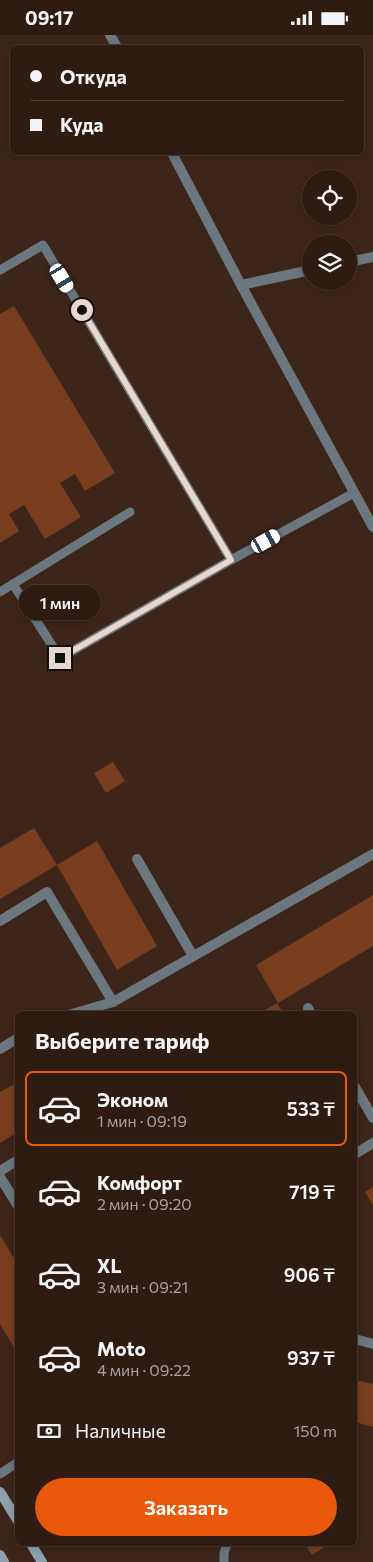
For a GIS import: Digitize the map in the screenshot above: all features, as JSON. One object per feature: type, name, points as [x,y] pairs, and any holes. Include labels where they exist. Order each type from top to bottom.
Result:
[{"type":"main road","points":[[0,1492],[15,1516]]},
{"type":"main road","points":[[32,1546],[42,1562]]},
{"type":"main road","points":[[0,1555],[4,1562]]},
{"type":"street","points":[[173,155],[240,285],[373,527]]},
{"type":"street","points":[[357,260],[373,257]]},
{"type":"street","points":[[240,285],[302,272]]},
{"type":"street","points":[[82,1011],[113,1002],[373,854]]},
{"type":"street","points":[[138,859],[193,956]]},
{"type":"street","points":[[0,921],[47,892],[113,1002]]},
{"type":"street","points":[[0,1049],[15,1040]]},
{"type":"street","points":[[357,1090],[373,1118]]},
{"type":"street","points":[[357,1153],[373,1143]]},
{"type":"street","points":[[0,1171],[15,1162]]},
{"type":"street","points":[[0,1177],[15,1202]]},
{"type":"street","points":[[357,1340],[373,1344]]},
{"type":"lane","points":[[0,270],[42,245],[231,560]]},
{"type":"lane","points":[[14,584],[60,658],[231,560],[354,493]]},
{"type":"lane","points":[[0,592],[130,512]]},
{"type":"lane","points":[[0,1474],[15,1464]]},
{"type":"lane","points":[[224,1562],[226,1546]]},
{"type":"building","points":[[14,306],[115,473],[85,491],[75,474],[60,483],[81,517],[45,539],[24,505],[9,514],[19,531],[0,543],[0,314]]},
{"type":"building","points":[[113,762],[125,781],[106,793],[94,773]]},
{"type":"building","points":[[34,828],[57,865],[0,899],[0,848]]},
{"type":"building","points":[[97,841],[157,946],[117,970],[57,865]]},
{"type":"building","points":[[373,895],[373,946],[278,1003],[256,965]]},
{"type":"building","points":[[277,1003],[282,1011],[263,1011]]},
{"type":"building","points":[[15,1084],[15,1134],[0,1143],[0,1092]]},
{"type":"building","points":[[373,1187],[373,1205],[365,1192]]},
{"type":"building","points":[[0,1235],[15,1260],[15,1349],[0,1324]]},
{"type":"building","points":[[357,1380],[373,1384],[373,1427],[357,1423]]},
{"type":"building","points":[[306,1546],[326,1546],[312,1555]]},
{"type":"route","points":[[60,658],[231,560],[82,310]]}]
